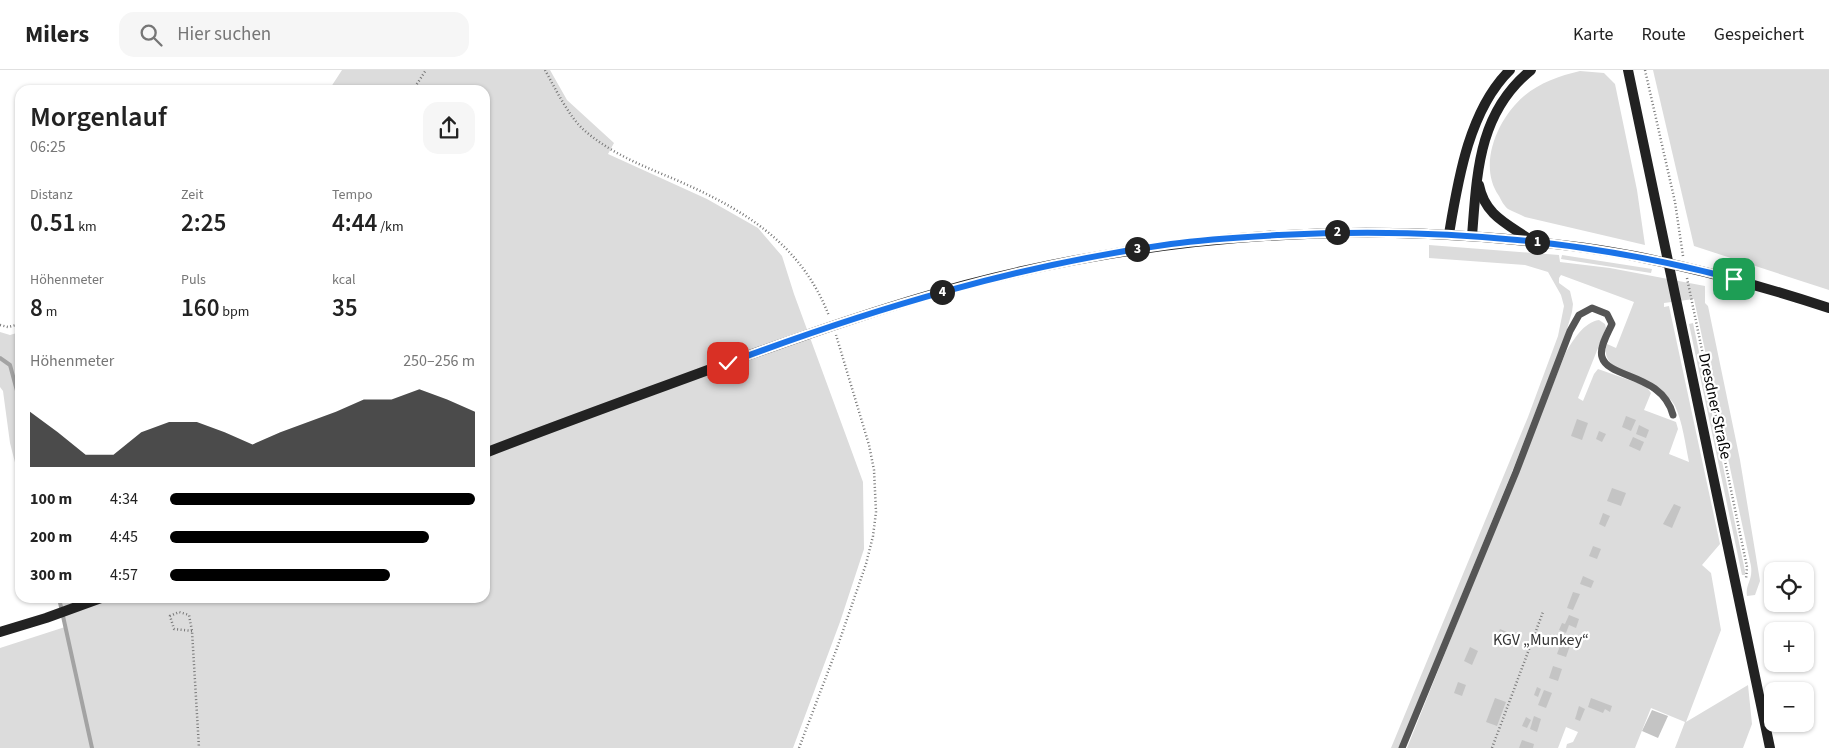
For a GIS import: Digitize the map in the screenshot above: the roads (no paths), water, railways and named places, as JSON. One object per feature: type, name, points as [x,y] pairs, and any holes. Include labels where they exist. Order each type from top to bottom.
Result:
[{"type":"main road","points":[[1449,234],[1461,174],[1477,119],[1488,97],[1501,78],[1510,70]]},
{"type":"main road","points":[[1472,236],[1477,175],[1483,145],[1490,125],[1505,96],[1531,70]]},
{"type":"main road","name":"Dresdner Straße","points":[[1628,70],[1770,748]]},
{"type":"main road","points":[[1477,175],[1481,195],[1493,214],[1533,242]]},
{"type":"main road","points":[[490,451],[804,334],[858,317],[967,284],[1054,264],[1173,243],[1329,232],[1414,232],[1533,242],[1632,255],[1692,268],[1775,290],[1829,308]]},
{"type":"main road","points":[[0,632],[88,603]]},
{"type":"lane","points":[[1402,748],[1516,472],[1570,331],[1579,316],[1592,308],[1607,314],[1612,324],[1602,350],[1602,357],[1606,364],[1613,369],[1642,380],[1658,390],[1667,400],[1673,415]]},
{"type":"waterway","points":[[0,358],[10,365],[15,384]]},
{"type":"waterway","points":[[60,603],[92,748]]},
{"type":"park label","name":"KGV „Munkey“","points":[[1541,640]]}]
